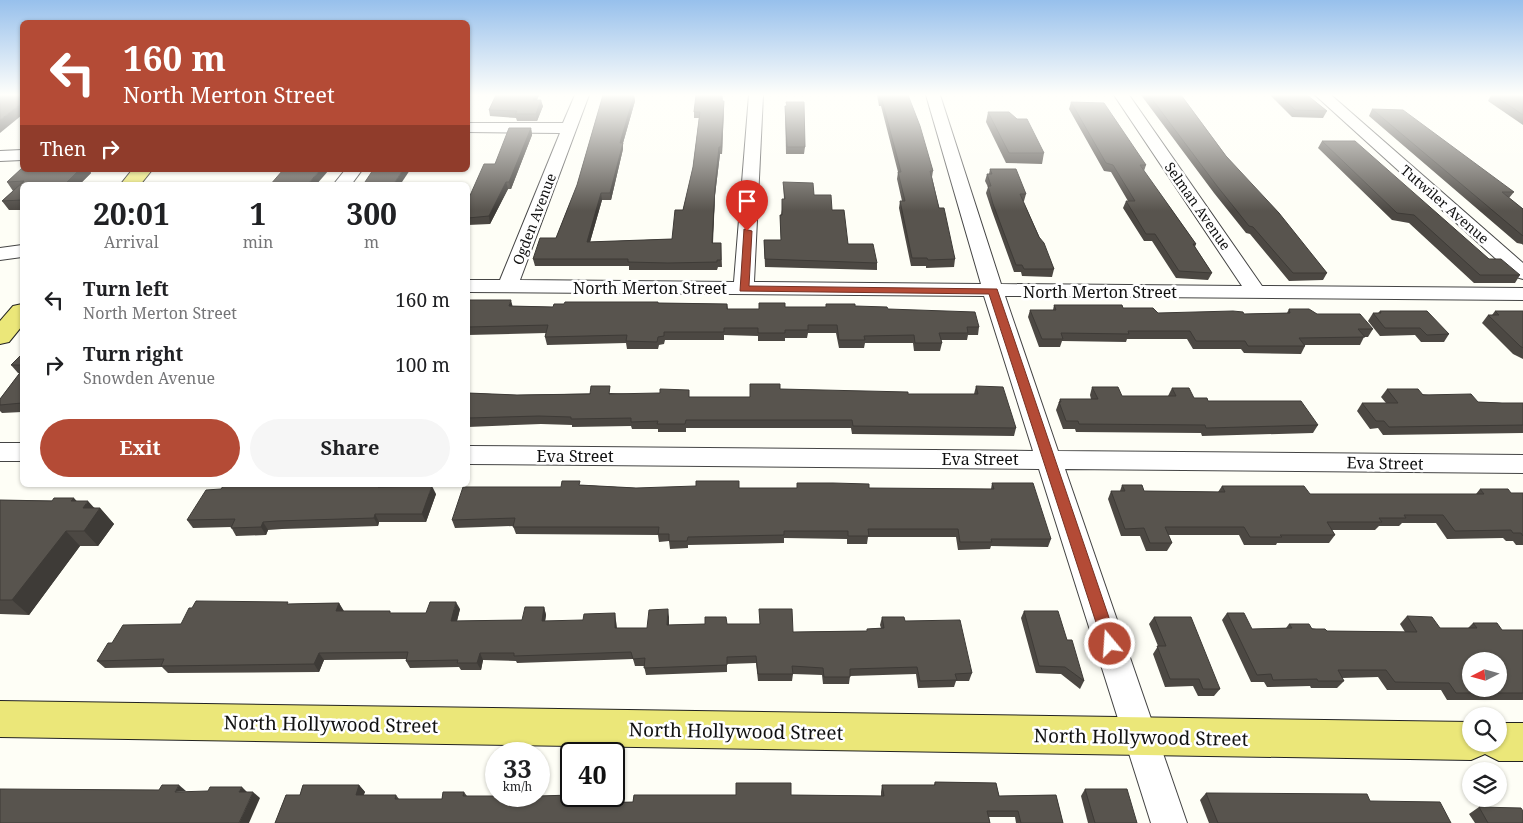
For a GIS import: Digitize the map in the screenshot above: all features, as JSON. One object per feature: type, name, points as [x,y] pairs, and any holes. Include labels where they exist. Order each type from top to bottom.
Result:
[{"type":"main road","points":[[132,182],[140,172]]},
{"type":"main road","points":[[0,336],[20,313]]},
{"type":"main road","name":"North Hollywood Street","points":[[0,719],[1462,741]]},
{"type":"main road","points":[[1507,742],[1523,742]]},
{"type":"street","name":"Ogden Avenue","points":[[508,287],[567,133]]},
{"type":"street","points":[[744,289],[754,133]]},
{"type":"street","points":[[945,133],[993,291],[1169,823]]},
{"type":"street","name":"Selman Avenue","points":[[1147,133],[1257,293]]},
{"type":"street","name":"Tutwiler Avenue","points":[[1364,133],[1523,273]]},
{"type":"street","points":[[0,156],[20,155]]},
{"type":"street","points":[[344,182],[352,172]]},
{"type":"street","points":[[0,254],[20,251]]},
{"type":"street","points":[[0,262],[20,259]]},
{"type":"street","name":"North Merton Street","points":[[470,286],[1523,294]]},
{"type":"street","points":[[0,452],[20,452]]},
{"type":"street","name":"Eva Street","points":[[470,455],[1523,464]]},
{"type":"building","points":[[507,133],[529,133],[509,182],[506,182],[489,216],[470,218],[470,196],[484,164],[495,164]]},
{"type":"building","points":[[592,133],[623,133],[620,143],[623,143],[610,193],[601,193],[587,242],[672,239],[675,210],[683,210],[693,167],[697,133],[722,133],[715,187],[712,243],[721,243],[721,260],[717,260],[717,262],[668,263],[628,262],[628,259],[533,259],[540,238],[556,238],[577,185]]},
{"type":"building","points":[[786,133],[805,133],[805,147],[787,147]]},
{"type":"building","points":[[891,133],[922,133],[933,171],[930,171],[939,208],[944,208],[955,259],[928,260],[927,258],[912,258],[900,201],[905,201],[898,172],[901,172]]},
{"type":"building","points":[[999,133],[1034,133],[1044,153],[1009,153]]},
{"type":"building","points":[[1089,133],[1125,133],[1146,165],[1140,165],[1196,244],[1193,244],[1212,273],[1179,271],[1155,234],[1146,234],[1126,201],[1135,201],[1113,165],[1106,163]]},
{"type":"building","points":[[1178,133],[1209,133],[1226,156],[1279,213],[1327,273],[1293,273],[1253,227],[1249,226]]},
{"type":"building","points":[[1401,133],[1435,133],[1514,192],[1502,192],[1523,209],[1523,236]]},
{"type":"building","points":[[1322,141],[1355,141],[1489,259],[1501,259],[1520,275],[1480,275],[1414,215],[1397,213]]},
{"type":"building","points":[[990,169],[1016,169],[1026,194],[1020,194],[1039,237],[1044,243],[1054,269],[1024,269],[1022,265],[1016,265],[988,186],[991,186],[987,174],[992,174]]},
{"type":"building","points":[[20,170],[20,172],[77,172],[67,182],[7,182]]},
{"type":"building","points":[[281,172],[318,172],[310,182],[273,182]]},
{"type":"building","points":[[372,172],[402,172],[395,182],[365,182]]},
{"type":"building","points":[[783,182],[813,183],[814,195],[831,195],[832,210],[844,210],[848,244],[873,244],[877,263],[765,259],[764,240],[781,240],[780,215],[782,215],[782,199],[785,199]]},
{"type":"building","points":[[20,185],[20,200],[2,201]]},
{"type":"building","points":[[470,300],[511,300],[509,306],[553,307],[554,304],[564,304],[565,302],[727,304],[727,309],[759,309],[759,303],[785,303],[785,307],[826,307],[826,304],[855,304],[855,306],[887,307],[888,309],[975,312],[979,327],[967,327],[968,333],[939,333],[942,343],[915,343],[914,335],[864,336],[865,340],[839,340],[837,325],[808,325],[808,330],[785,330],[785,333],[758,333],[758,328],[724,328],[724,332],[664,332],[664,336],[658,337],[657,342],[626,341],[627,335],[545,337],[548,325],[470,327]]},
{"type":"building","points":[[1054,305],[1122,305],[1123,308],[1153,308],[1158,313],[1233,311],[1243,312],[1244,314],[1290,313],[1289,309],[1309,309],[1317,314],[1360,314],[1373,329],[1358,329],[1365,337],[1299,338],[1305,346],[1248,346],[1245,341],[1196,341],[1190,331],[1128,331],[1129,334],[1061,333],[1063,339],[1042,339],[1030,310],[1056,310]]},
{"type":"building","points":[[1380,311],[1427,311],[1449,334],[1427,335],[1420,328],[1385,328],[1373,313],[1381,313]]},
{"type":"building","points":[[1495,311],[1523,311],[1523,348],[1488,315],[1499,315]]},
{"type":"building","points":[[20,356],[20,365],[11,365]]},
{"type":"building","points":[[20,373],[20,403],[0,405],[0,399]]},
{"type":"building","points":[[750,384],[780,384],[780,389],[908,392],[908,394],[978,394],[976,386],[1003,387],[1016,428],[853,426],[852,420],[686,420],[685,424],[657,424],[658,421],[631,422],[631,418],[571,419],[571,417],[539,416],[470,418],[470,393],[517,395],[590,394],[591,386],[610,386],[609,394],[660,393],[660,389],[689,390],[689,397],[750,397]]},
{"type":"building","points":[[1092,387],[1118,387],[1122,396],[1176,396],[1172,388],[1189,388],[1194,398],[1207,398],[1208,401],[1301,401],[1318,425],[1206,428],[1205,425],[1079,424],[1078,421],[1066,421],[1059,402],[1061,402],[1060,399],[1098,399]]},
{"type":"building","points":[[1387,389],[1418,389],[1423,395],[1471,394],[1478,402],[1523,403],[1523,425],[1389,427],[1384,421],[1376,421],[1362,403],[1398,403]]},
{"type":"building","points":[[562,481],[580,481],[579,485],[636,488],[696,486],[696,481],[739,481],[739,488],[797,488],[797,483],[833,483],[869,484],[869,488],[994,489],[992,483],[1033,483],[1051,539],[991,539],[992,542],[960,542],[958,529],[868,529],[869,536],[848,536],[848,531],[784,531],[784,535],[688,537],[687,541],[669,541],[669,534],[658,534],[659,527],[513,527],[515,518],[452,520],[463,487],[561,487]]},
{"type":"building","points":[[1122,485],[1142,485],[1144,491],[1225,492],[1222,486],[1304,486],[1310,494],[1484,494],[1480,489],[1508,489],[1511,493],[1523,493],[1523,536],[1521,533],[1513,533],[1511,530],[1455,531],[1443,515],[1404,515],[1406,518],[1379,518],[1382,522],[1327,522],[1335,535],[1250,537],[1244,527],[1165,527],[1172,543],[1150,543],[1144,528],[1125,529],[1111,491],[1125,491]]},
{"type":"building","points":[[222,487],[432,487],[422,514],[375,514],[374,518],[276,521],[263,522],[261,527],[231,528],[235,519],[187,520],[206,490],[221,489]]},
{"type":"building","points":[[54,498],[74,498],[71,501],[88,501],[83,508],[100,508],[84,531],[66,531],[12,600],[0,600],[0,500],[52,501]]},
{"type":"building","points":[[196,601],[288,602],[287,604],[339,603],[336,611],[390,611],[390,613],[426,613],[430,602],[456,602],[451,621],[522,620],[525,607],[544,607],[542,621],[583,620],[584,614],[615,613],[615,628],[647,628],[649,610],[668,609],[667,625],[705,624],[705,617],[726,617],[727,624],[760,624],[759,609],[792,609],[793,632],[867,631],[867,629],[884,628],[882,617],[904,617],[905,621],[960,620],[972,673],[955,674],[957,680],[920,681],[917,667],[850,669],[850,677],[824,677],[823,668],[792,666],[793,674],[758,674],[756,656],[727,657],[727,665],[644,668],[645,658],[633,659],[631,652],[514,656],[514,653],[480,653],[477,663],[457,663],[458,660],[406,661],[408,652],[319,653],[314,664],[161,666],[164,659],[97,661],[108,643],[112,643],[123,625],[181,624],[189,608],[192,608]]},
{"type":"building","points":[[1024,611],[1058,611],[1067,640],[1072,640],[1084,681],[1065,667],[1039,666]]},
{"type":"building","points":[[1227,613],[1244,613],[1252,629],[1292,628],[1289,624],[1309,624],[1312,629],[1325,629],[1327,631],[1417,632],[1407,616],[1432,617],[1440,628],[1477,628],[1473,623],[1497,623],[1502,630],[1523,630],[1523,693],[1508,693],[1508,652],[1462,652],[1462,693],[1456,693],[1449,683],[1395,682],[1386,670],[1338,670],[1344,681],[1318,681],[1317,679],[1273,680],[1271,674],[1257,675]]},
{"type":"building","points":[[1154,617],[1191,617],[1220,689],[1203,689],[1199,679],[1170,679],[1157,646],[1166,646]]},
{"type":"building","points":[[935,782],[996,783],[999,796],[1056,795],[1063,823],[1021,823],[1018,811],[987,811],[990,823],[275,823],[286,795],[300,795],[303,785],[359,785],[356,795],[396,795],[395,799],[442,799],[443,792],[464,792],[463,796],[485,796],[485,807],[550,807],[550,796],[560,795],[560,807],[625,807],[625,802],[633,802],[634,795],[736,795],[736,783],[791,783],[791,795],[884,796],[882,785],[935,785]]},
{"type":"building","points":[[162,785],[179,785],[175,792],[208,791],[210,787],[242,787],[239,792],[253,792],[239,823],[0,823],[0,789],[159,790]]},
{"type":"building","points":[[1085,789],[1127,789],[1137,823],[1095,823]]},
{"type":"building","points":[[1206,793],[1367,794],[1370,801],[1440,802],[1451,823],[1218,823]]},
{"type":"building","points":[[1479,807],[1521,808],[1523,811],[1523,823],[1488,823]]},
{"type":"route","points":[[747,231],[744,289],[993,291],[1110,644]]}]
